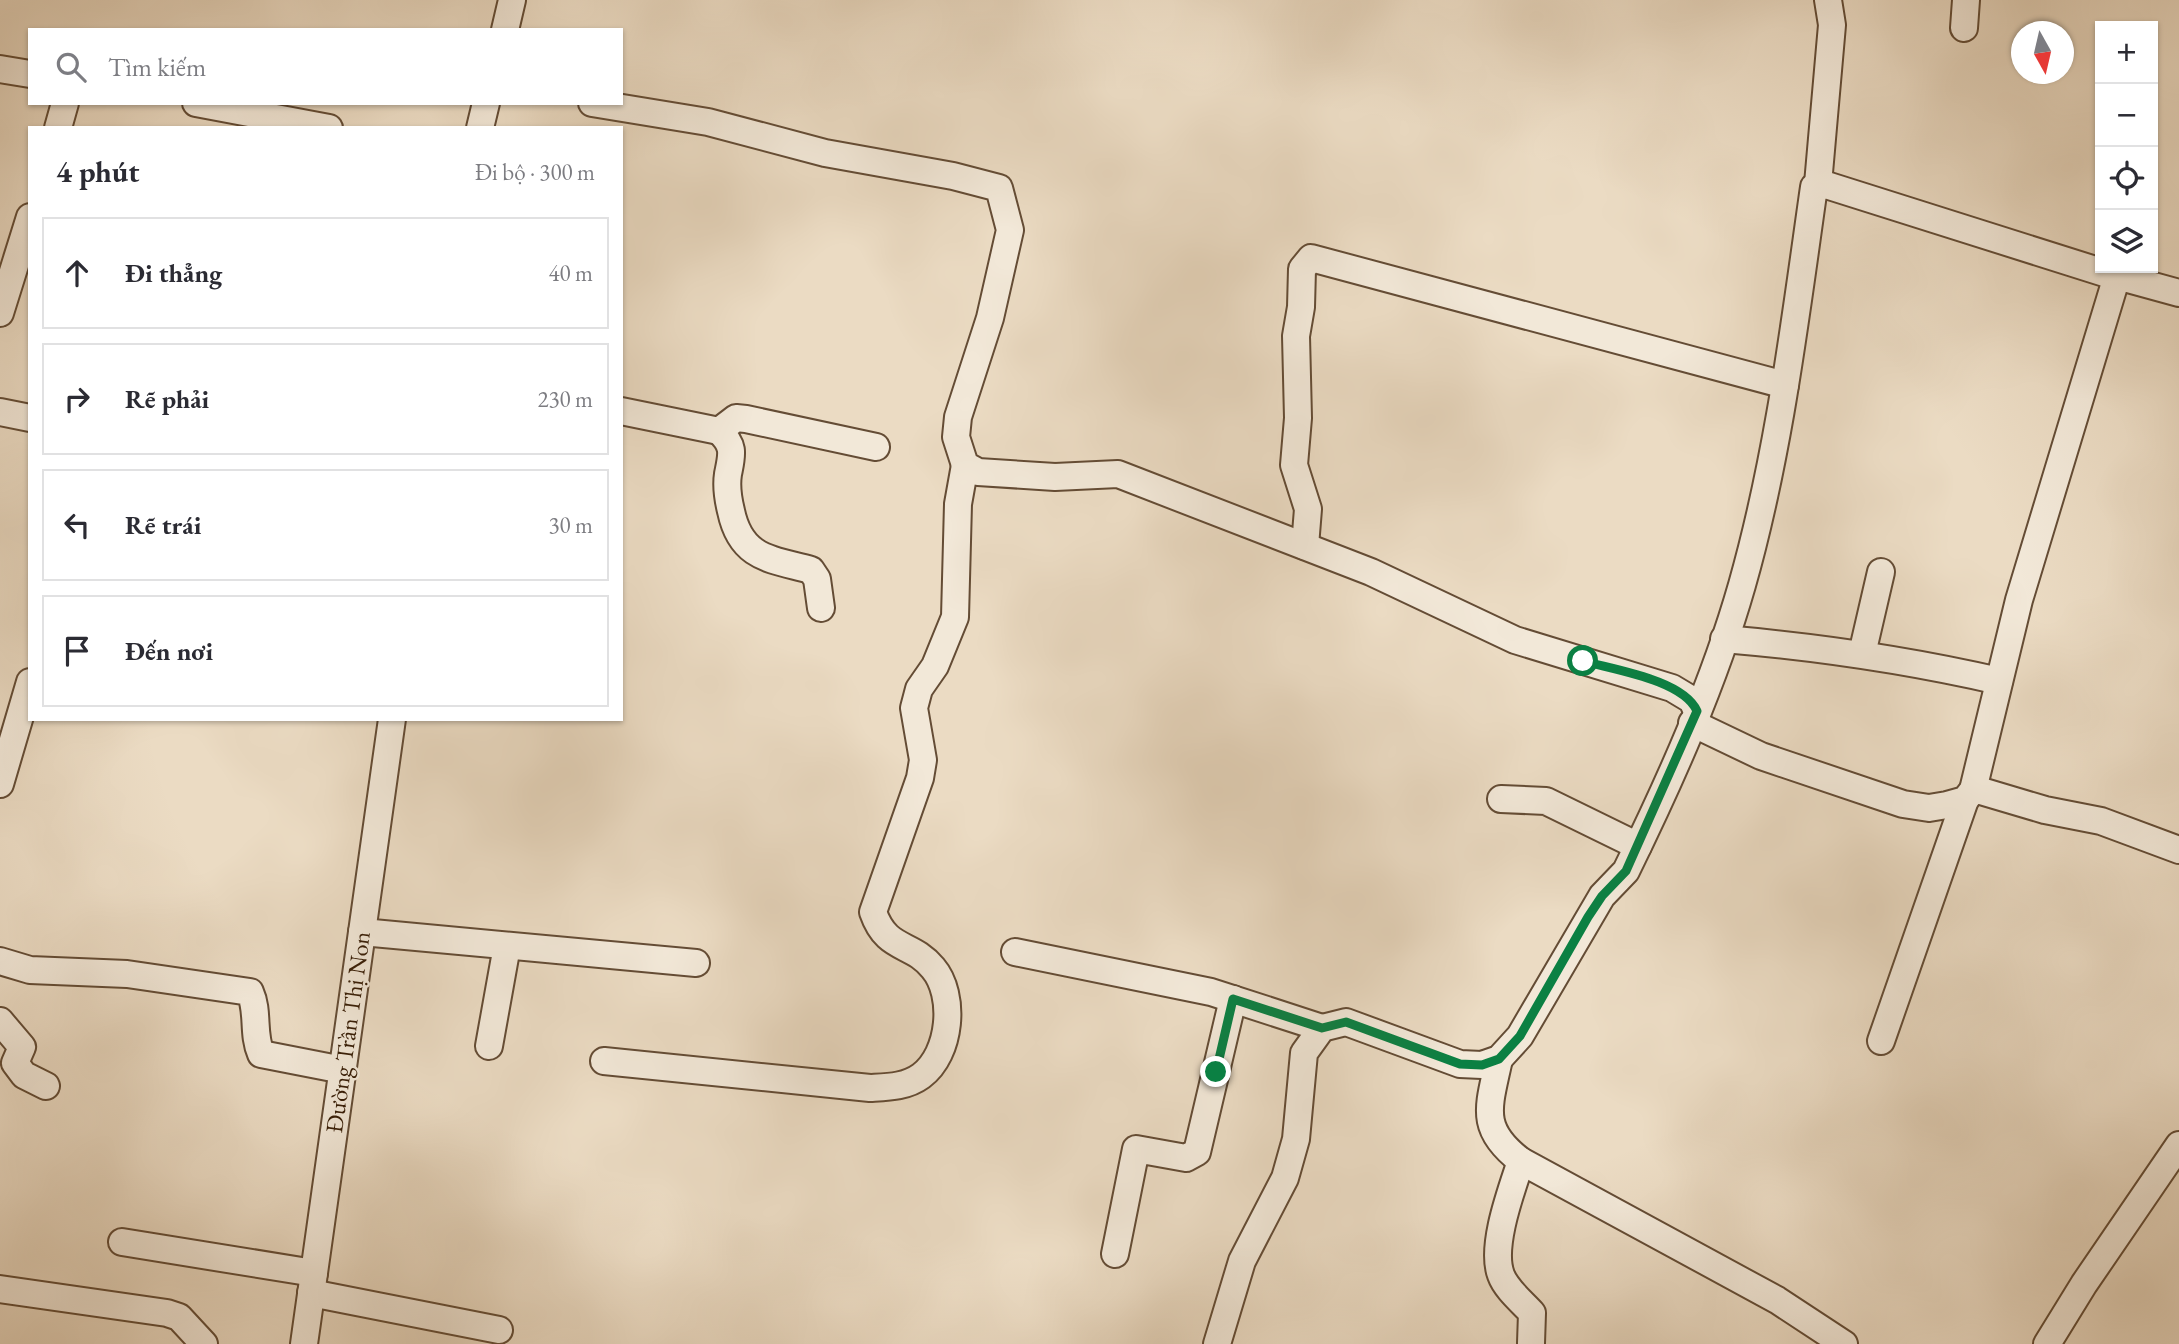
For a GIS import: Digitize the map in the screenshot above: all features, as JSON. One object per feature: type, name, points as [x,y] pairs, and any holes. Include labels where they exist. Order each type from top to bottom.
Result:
[{"type":"street","points":[[505,28],[512,0]]},
{"type":"street","points":[[1015,952],[1233,999],[1322,1028],[1346,1022],[1460,1064],[1482,1065],[1499,1059],[1520,1036],[1588,917],[1602,896],[1626,871],[1694,717],[1724,639],[1751,547],[1785,385],[1814,187],[1818,184],[1832,25],[1828,0]]},
{"type":"street","points":[[1964,29],[1966,0]]},
{"type":"street","points":[[0,69],[28,74]]},
{"type":"street","points":[[59,126],[64,105]]},
{"type":"street","points":[[480,126],[486,105]]},
{"type":"street","points":[[604,105],[708,122],[825,153],[953,176],[999,188],[1010,230],[989,318],[958,417],[956,437],[965,465],[958,504],[955,617],[935,666],[916,699],[914,708],[923,760],[920,778],[873,912],[887,938],[933,967],[944,987],[945,1031],[934,1061],[922,1075],[902,1086],[870,1088],[604,1061]]},
{"type":"street","points":[[200,112],[313,126]]},
{"type":"street","points":[[1818,184],[2095,264]]},
{"type":"street","points":[[0,313],[28,223]]},
{"type":"street","points":[[1305,546],[1308,509],[1294,466],[1298,418],[1296,336],[1301,307],[1302,270],[1311,258],[1785,385]]},
{"type":"street","points":[[1881,1041],[1969,795],[2019,600],[2121,273]]},
{"type":"street","points":[[2124,273],[2179,293]]},
{"type":"street","points":[[623,411],[719,430],[730,441],[734,453],[727,491],[733,523],[740,538],[745,545],[768,560],[811,570],[817,579],[821,608]]},
{"type":"street","points":[[0,412],[28,418]]},
{"type":"street","points":[[719,430],[736,418],[746,419],[876,447]]},
{"type":"street","points":[[965,465],[978,472],[1042,477],[1118,474],[1305,546],[1415,592],[1515,640],[1671,688],[1692,700],[1694,717]]},
{"type":"street","points":[[1862,654],[1881,572]]},
{"type":"street","points":[[1724,639],[1928,664],[1999,681]]},
{"type":"street","points":[[0,784],[28,689]]},
{"type":"street","points":[[1694,717],[1761,756],[1903,804],[1929,808],[1969,795],[2101,821],[2179,850]]},
{"type":"street","name":"Đường Trần Thị Non","points":[[304,1344],[392,721]]},
{"type":"street","points":[[1502,799],[1546,801],[1638,846]]},
{"type":"street","points":[[362,932],[696,963]]},
{"type":"street","points":[[489,1046],[507,946]]},
{"type":"street","points":[[0,962],[30,970],[127,974],[250,992],[256,1004],[254,1038],[261,1054],[343,1070]]},
{"type":"street","points":[[1115,1254],[1136,1149],[1186,1158],[1197,1152],[1233,999]]},
{"type":"street","points":[[0,1021],[22,1047],[15,1063],[19,1069],[46,1086]]},
{"type":"street","points":[[1217,1344],[1242,1261],[1285,1178],[1296,1139],[1304,1053],[1322,1028]]},
{"type":"street","points":[[1499,1059],[1488,1115],[1494,1135],[1521,1161],[1777,1300],[1844,1344]]},
{"type":"street","points":[[2047,1344],[2084,1284],[2179,1145]]},
{"type":"street","points":[[1521,1161],[1508,1202],[1499,1262],[1501,1275],[1532,1313],[1531,1343]]},
{"type":"street","points":[[122,1242],[312,1283],[499,1330]]},
{"type":"street","points":[[0,1289],[167,1313],[179,1317],[204,1344]]},
{"type":"route","points":[[1216,1072],[1233,999],[1322,1028],[1346,1022],[1372,1029],[1460,1064],[1482,1065],[1499,1059],[1510,1048],[1520,1036],[1588,917],[1602,896],[1626,871],[1651,820],[1697,711],[1692,700],[1683,693],[1583,661]]}]
